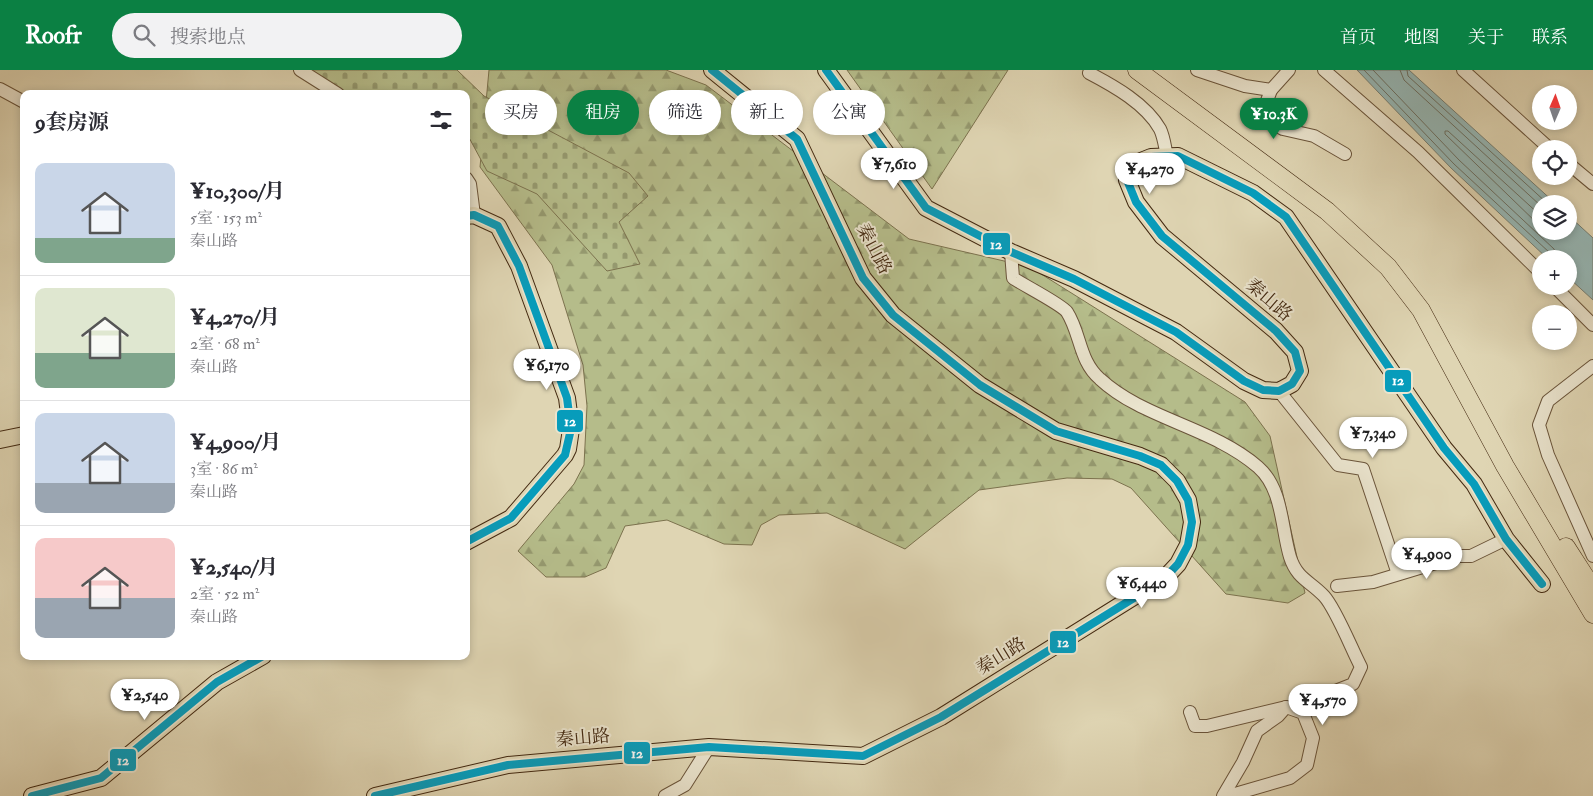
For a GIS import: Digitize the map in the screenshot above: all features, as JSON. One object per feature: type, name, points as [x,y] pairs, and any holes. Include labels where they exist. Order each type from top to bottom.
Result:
[{"type":"highway","points":[[1137,70],[1327,211],[1388,267],[1421,310],[1505,466],[1593,614]]},
{"type":"highway","points":[[1155,70],[1334,202],[1397,259],[1431,304],[1515,460],[1593,589]]},
{"type":"main road","name":"秦山路","points":[[375,796],[508,765],[709,747],[863,756],[940,717],[1143,590],[1163,580],[1178,564],[1188,545],[1192,522],[1188,500],[1181,487],[1161,466],[1140,456],[1056,431],[980,385],[894,315],[863,278],[797,139],[712,70]]},
{"type":"main road","points":[[826,70],[926,208],[1011,252],[1074,278],[1176,332],[1244,381],[1263,390],[1279,391]]},
{"type":"main road","name":"秦山路","points":[[1279,391],[1292,384],[1300,371],[1295,352],[1276,331],[1162,236],[1136,202],[1127,180],[1136,163],[1152,157],[1178,156],[1253,193],[1286,217],[1444,448],[1474,484],[1506,539],[1542,584]]},
{"type":"main road","points":[[470,216],[498,226],[519,266],[567,398],[571,429],[568,449],[564,456],[511,518],[470,540]]},
{"type":"main road","points":[[0,440],[20,436]]},
{"type":"main road","points":[[32,796],[101,778],[217,682],[256,660]]},
{"type":"street","points":[[300,70],[332,90]]},
{"type":"street","points":[[1197,70],[1204,74],[1245,86],[1271,90]]},
{"type":"street","points":[[1289,70],[1271,90],[1261,117],[1283,129],[1314,136],[1345,154]]},
{"type":"street","points":[[1324,70],[1418,152],[1532,264]]},
{"type":"street","points":[[1463,70],[1540,140]]},
{"type":"street","points":[[1089,74],[1110,84],[1146,111],[1161,130],[1167,156]]},
{"type":"street","points":[[0,88],[20,100]]},
{"type":"street","points":[[1577,171],[1593,184]]},
{"type":"street","points":[[470,184],[470,216]]},
{"type":"street","points":[[1011,252],[1013,278],[1066,311],[1083,357],[1097,377],[1117,395],[1183,423],[1240,455],[1258,467],[1275,489],[1291,558],[1298,575],[1325,597],[1361,667],[1353,684],[1315,699],[1303,713]]},
{"type":"street","points":[[1563,295],[1593,325]]},
{"type":"street","points":[[1593,366],[1548,401],[1539,424],[1548,455],[1593,556]]},
{"type":"street","points":[[1279,391],[1338,465],[1363,469],[1398,574]]},
{"type":"street","points":[[1337,586],[1374,582],[1459,556],[1471,556],[1506,539]]},
{"type":"street","points":[[1223,796],[1244,762],[1257,732],[1278,716],[1286,707]]},
{"type":"street","points":[[1190,712],[1195,726],[1207,726],[1286,707],[1303,713],[1313,738],[1307,765],[1290,778],[1228,796]]},
{"type":"street","points":[[665,796],[685,785],[709,747]]},
{"type":"green space","points":[[308,70],[457,70],[485,97],[485,135],[557,135],[629,173],[648,196],[619,222],[640,264],[607,271],[537,194],[487,171],[470,139],[470,90],[335,90]]},
{"type":"green space","points":[[489,70],[666,70],[706,85],[713,90],[649,90],[649,135],[721,135],[721,96],[731,104],[731,135],[772,135],[909,239],[1030,267],[1245,402],[1270,436],[1305,593],[1288,603],[1226,594],[1131,488],[1112,479],[1067,478],[979,490],[905,549],[827,513],[779,515],[761,525],[752,545],[724,544],[667,520],[625,526],[606,568],[585,577],[546,577],[518,551],[574,484],[584,465],[587,406],[583,365],[552,265],[480,167],[485,113],[485,135],[557,135],[557,90],[487,90]]},
{"type":"green space","points":[[847,70],[1008,70],[932,189],[885,123],[885,90],[861,90]]},
{"type":"water","points":[[1357,70],[1409,70],[1532,182],[1532,185],[1535,185],[1546,195],[1532,195],[1532,240],[1577,240],[1577,223],[1593,238],[1593,300],[1577,285],[1577,250],[1538,250],[1451,168]]},
{"type":"transit line","name":"12","points":[[375,796],[508,765],[709,747],[863,756],[941,717],[1163,580],[1178,564],[1188,545],[1192,522],[1188,500],[1177,481],[1161,465],[1140,456],[1056,431],[980,385],[893,315],[863,278],[797,139],[712,70]]},
{"type":"transit line","name":"12","points":[[826,70],[926,208],[1011,252],[1074,279],[1176,332],[1244,381],[1263,390],[1279,391],[1292,384],[1300,371],[1295,352],[1276,331],[1162,236],[1136,202],[1127,180],[1136,163],[1151,157],[1178,156],[1253,193],[1286,217],[1444,448],[1474,484],[1506,539],[1542,584]]},
{"type":"transit line","name":"12","points":[[470,216],[474,215],[498,226],[519,266],[567,398],[571,429],[565,455],[511,518],[470,540]]},
{"type":"transit line","name":"12","points":[[32,796],[101,778],[217,682],[256,660]]}]
